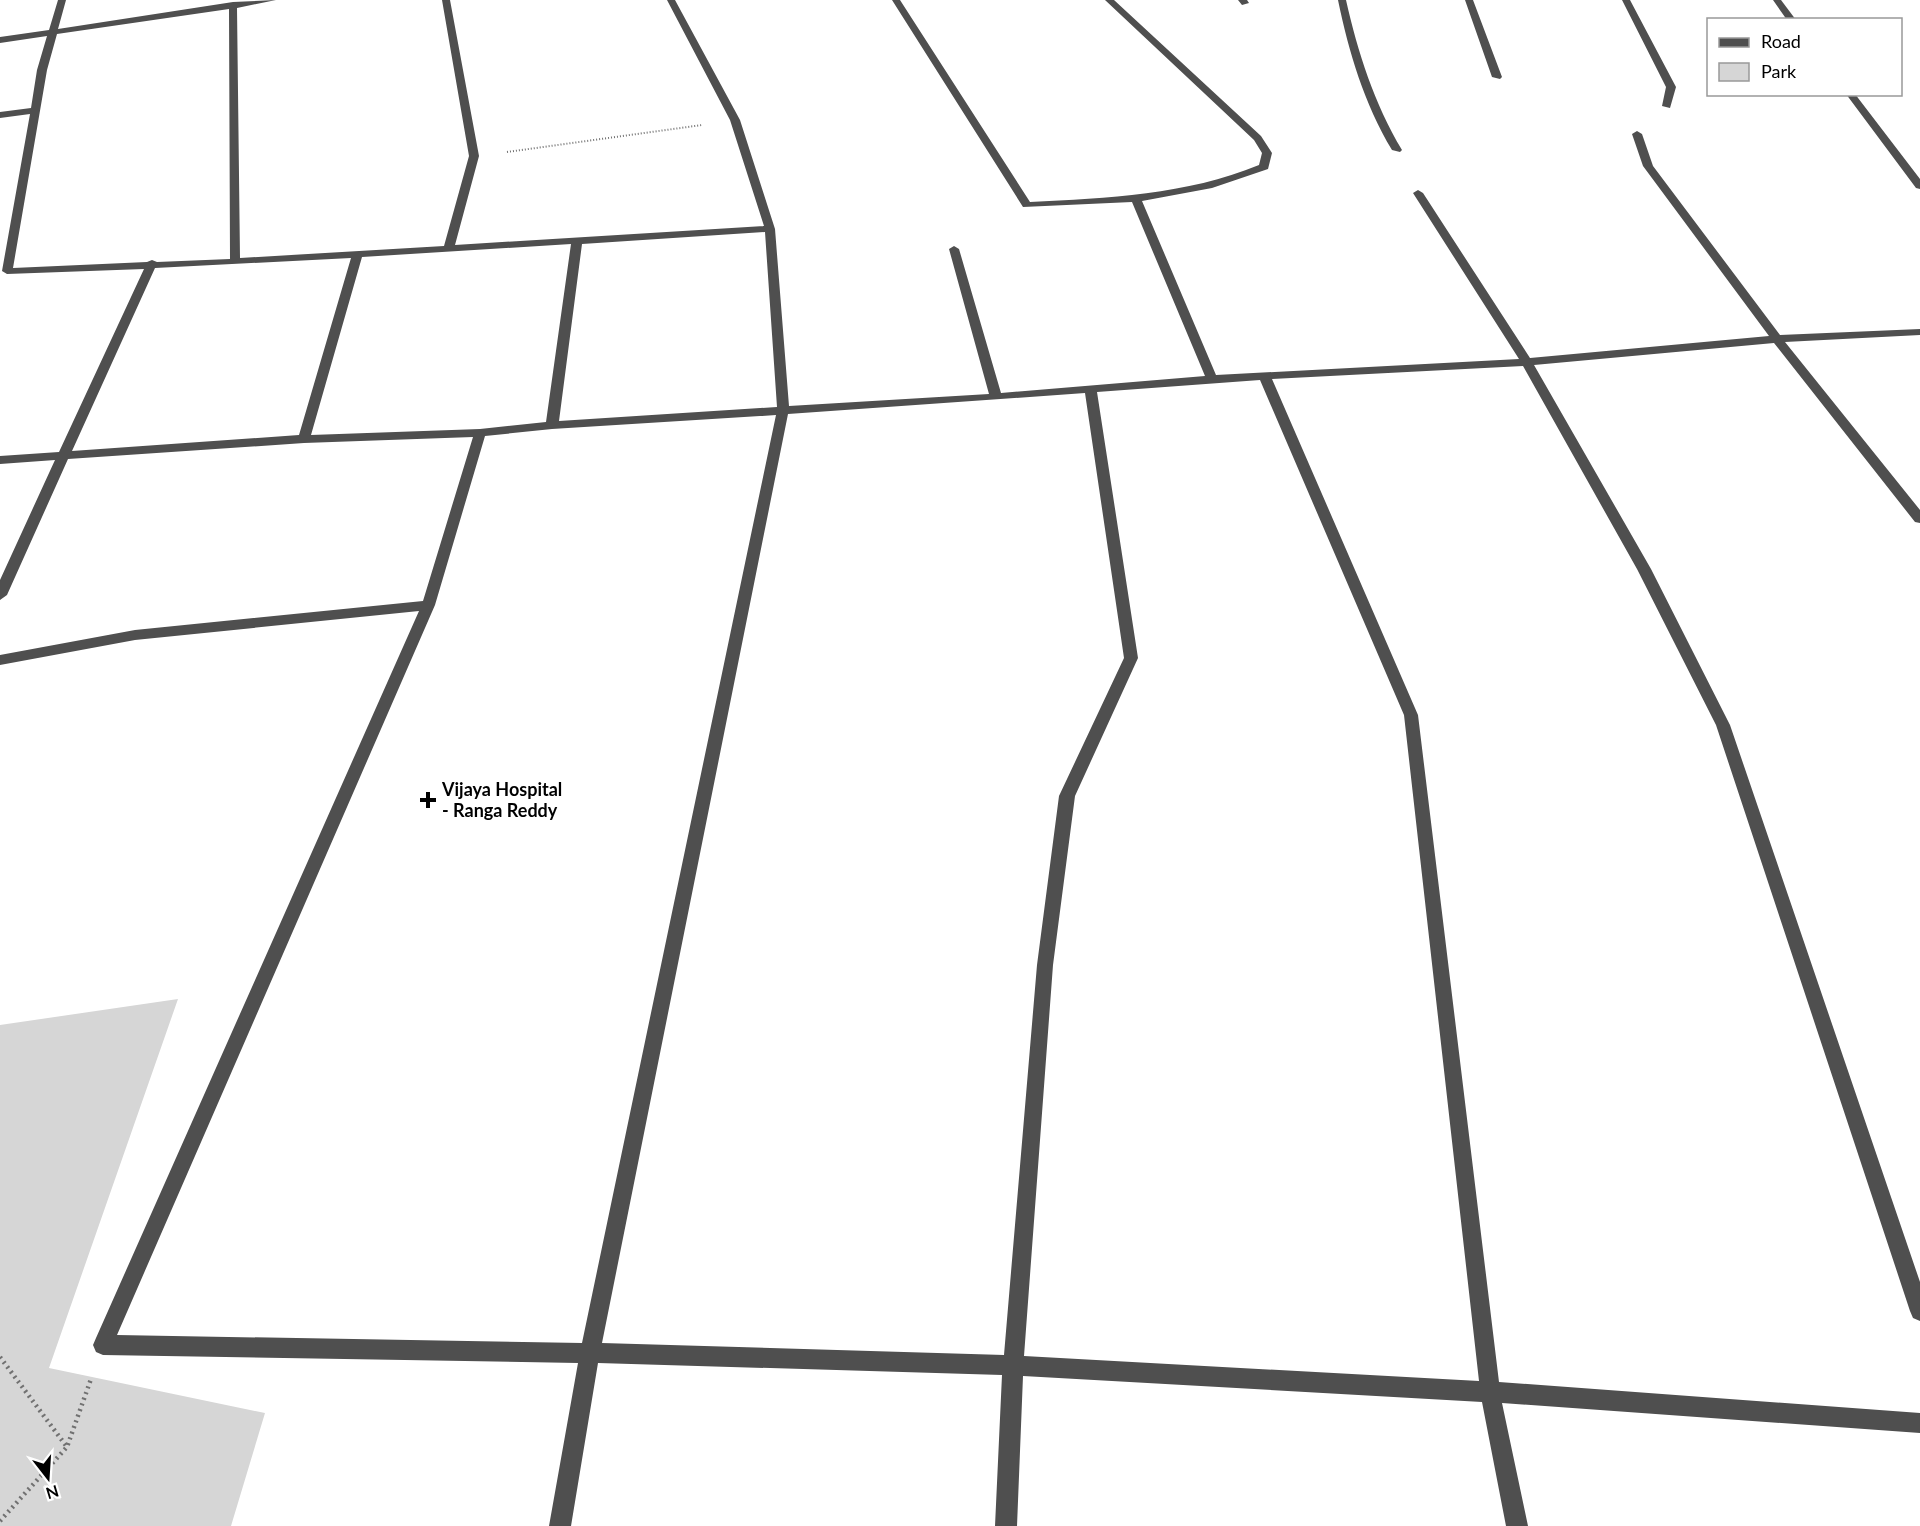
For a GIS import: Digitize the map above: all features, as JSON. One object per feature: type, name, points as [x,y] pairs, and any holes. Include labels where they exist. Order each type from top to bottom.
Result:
[{"type":"street","points":[[62,0],[55,32],[42,70],[4,271],[152,263],[235,262],[770,229]]},
{"type":"street","points":[[0,40],[272,0]]},
{"type":"street","points":[[446,0],[474,156],[448,250]]},
{"type":"street","points":[[560,1526],[590,1353],[783,409],[770,229],[735,120],[671,0]]},
{"type":"street","points":[[896,0],[1027,205],[1136,199],[1239,179],[1264,167],[1267,153],[1258,138],[1109,0]]},
{"type":"street","points":[[1342,0],[1356,66],[1382,125],[1397,150]]},
{"type":"street","points":[[1469,0],[1497,77]]},
{"type":"street","points":[[1626,0],[1671,87],[1667,106]]},
{"type":"street","points":[[1777,0],[1790,18]]},
{"type":"street","points":[[233,5],[235,262]]},
{"type":"street","points":[[1852,96],[1920,186]]},
{"type":"street","points":[[0,115],[35,110]]},
{"type":"street","points":[[1637,134],[1648,166],[1776,339],[1920,519]]},
{"type":"street","points":[[1418,193],[1527,362],[1644,569],[1723,725],[1920,1311]]},
{"type":"street","points":[[1136,199],[1212,379]]},
{"type":"street","points":[[552,425],[577,241]]},
{"type":"street","points":[[954,249],[996,397]]},
{"type":"street","points":[[304,439],[358,254]]},
{"type":"street","points":[[0,595],[152,263]]},
{"type":"street","points":[[0,460],[304,439],[480,433],[552,425],[996,397],[1212,379],[1265,378],[1527,362],[1776,339],[1920,332]]},
{"type":"street","points":[[1265,378],[1411,715],[1490,1392],[1517,1526]]},
{"type":"street","points":[[1006,1526],[1013,1365],[1045,965],[1067,796],[1131,658],[1089,388]]},
{"type":"street","points":[[480,433],[428,605],[103,1345],[590,1353],[1013,1365],[1490,1392],[1920,1423]]},
{"type":"street","points":[[0,660],[135,635],[428,605]]},
{"type":"path","points":[[474,156],[735,120]]},
{"type":"path","points":[[0,1521],[67,1448],[103,1345]]},
{"type":"path","points":[[0,1358],[67,1448]]},
{"type":"green space","points":[[178,999],[49,1368],[265,1413],[231,1526],[0,1526],[0,1025]]},
{"type":"place","name":"Vijaya Hospital - Ranga Reddy","points":[[428,800]]}]
